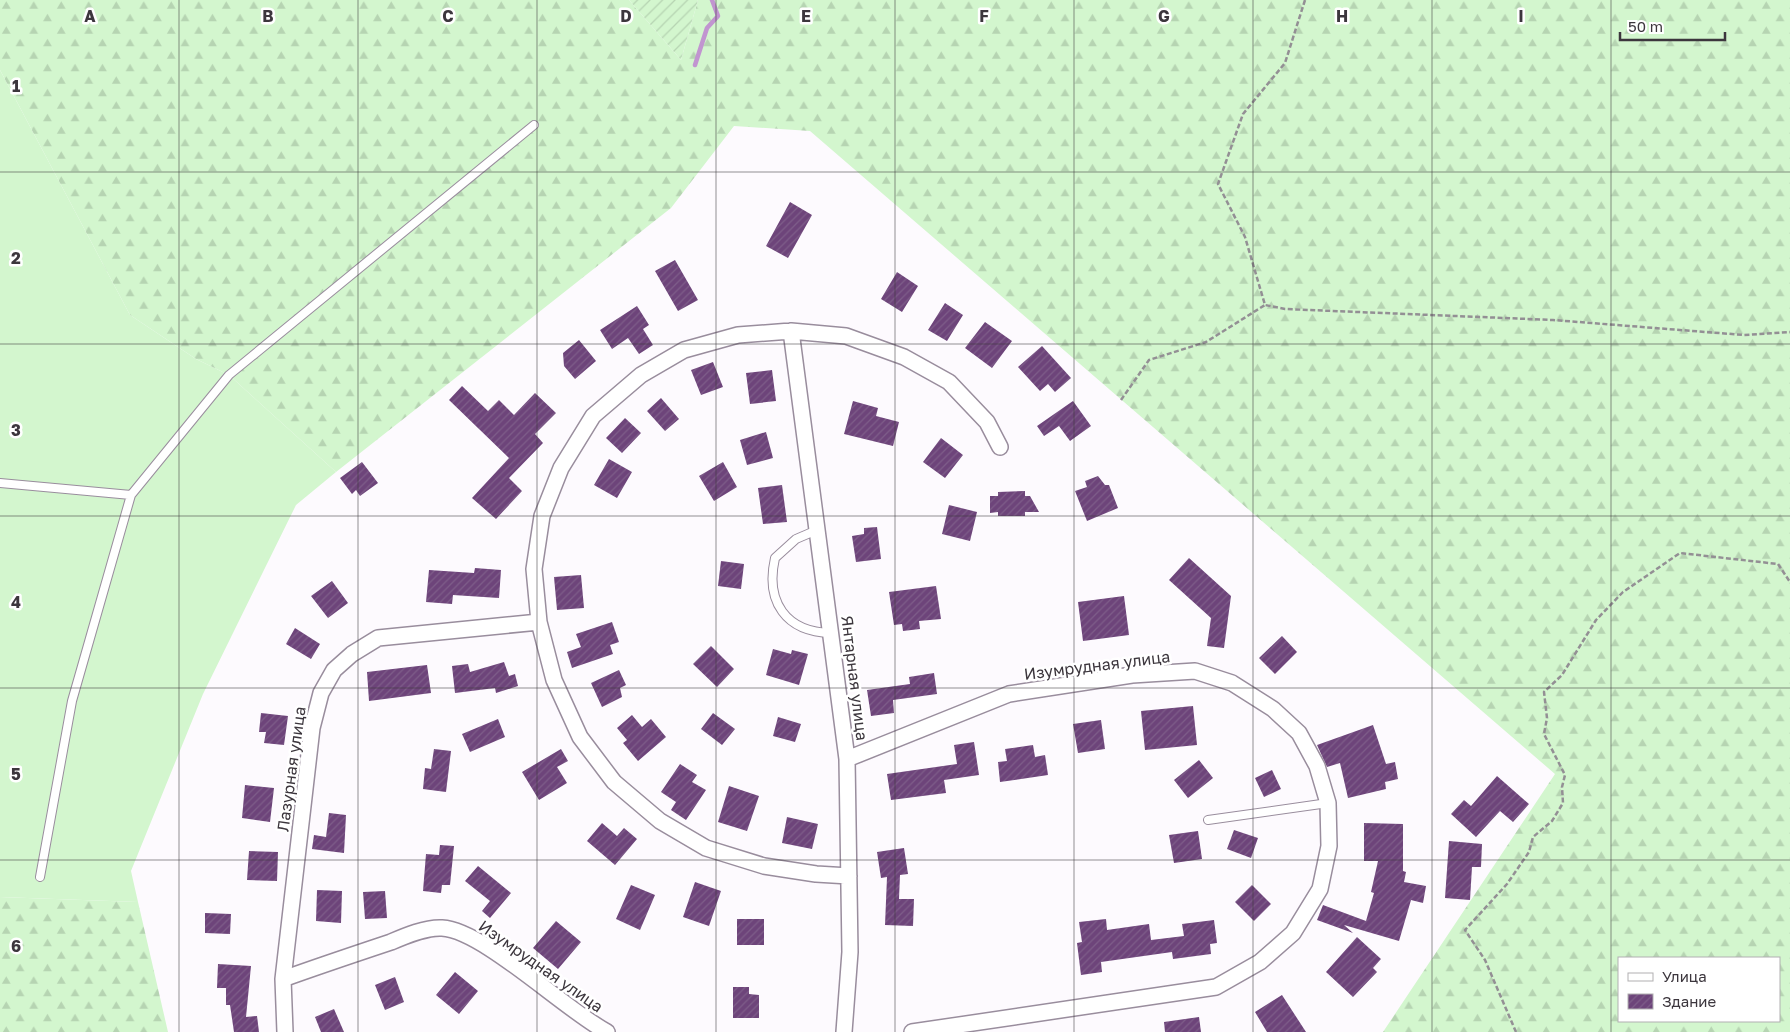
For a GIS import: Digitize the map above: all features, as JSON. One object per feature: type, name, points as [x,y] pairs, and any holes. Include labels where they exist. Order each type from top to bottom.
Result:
[{"type":"street","points":[[849,876],[816,874],[764,866],[706,848],[660,821],[614,782],[580,737],[554,680],[539,622],[534,569],[542,516],[561,468],[593,416],[641,375],[684,350],[738,335],[791,331],[846,336],[904,357],[949,382],[987,422],[1000,447]]},
{"type":"street","name":"Янтарная улица","points":[[791,331],[847,759],[850,952],[844,1032]]},
{"type":"street","name":"Лазурная улица","points":[[285,1032],[283,979],[312,728],[321,693],[334,670],[352,654],[378,638],[539,622]]},
{"type":"street","name":"Изумрудная улица","points":[[847,759],[1009,694],[1132,675],[1194,671],[1232,683],[1273,709],[1298,733],[1317,766],[1328,803],[1329,846],[1320,889],[1293,933],[1260,962],[1216,986],[912,1032]]},
{"type":"street","name":"Изумрудная улица","points":[[283,979],[414,933],[441,927],[461,933],[485,945],[586,1021],[607,1032]]},
{"type":"lane","points":[[40,877],[72,701],[131,495],[229,375],[534,125]]},
{"type":"lane","points":[[0,483],[131,495]]},
{"type":"lane","points":[[817,530],[796,539],[775,558],[773,586],[783,614],[796,626],[814,632],[831,633]]},
{"type":"lane","points":[[1208,820],[1328,803]]},
{"type":"path","points":[[1265,305],[1246,237],[1218,184],[1243,114],[1285,64],[1306,0]]},
{"type":"path","points":[[1121,400],[1149,360],[1206,342],[1265,305],[1286,309],[1553,320],[1744,335],[1790,332]]},
{"type":"path","points":[[1516,1032],[1485,960],[1465,930],[1508,884],[1529,852],[1533,837],[1552,821],[1563,803],[1562,787],[1565,775],[1544,734],[1547,718],[1544,692],[1562,675],[1596,620],[1623,592],[1680,553],[1778,564],[1790,582]]},
{"type":"green space","points":[[0,0],[629,0],[681,60],[698,0],[1790,0],[1790,1032],[1383,1032],[1555,774],[810,131],[734,126],[671,208],[336,472],[229,375],[196,359],[130,315],[0,70]]},
{"type":"green space","points":[[629,0],[698,0],[681,60]]},
{"type":"green space","points":[[0,70],[130,315],[196,359],[229,375],[336,472],[296,505],[203,694],[131,871],[138,902],[0,897]]},
{"type":"green space","points":[[0,897],[138,902],[168,1032],[0,1032]]},
{"type":"building","points":[[790,202],[812,215],[788,258],[766,246]]},
{"type":"building","points":[[675,260],[698,300],[678,311],[655,271]]},
{"type":"building","points":[[897,272],[918,286],[902,312],[881,299]]},
{"type":"building","points":[[945,303],[963,315],[947,341],[928,330]]},
{"type":"building","points":[[637,306],[649,325],[643,329],[653,345],[639,354],[628,338],[612,349],[600,330]]},
{"type":"building","points":[[985,322],[1012,341],[992,368],[965,348]]},
{"type":"building","points":[[579,340],[596,361],[575,379],[564,366],[563,353]]},
{"type":"building","points":[[1042,346],[1071,378],[1055,392],[1048,384],[1040,391],[1018,367]]},
{"type":"building","points":[[713,362],[723,387],[701,395],[691,370]]},
{"type":"building","points":[[772,370],[776,401],[750,404],[746,373]]},
{"type":"building","points":[[462,386],[488,411],[499,400],[514,415],[535,393],[556,413],[535,434],[543,443],[509,478],[522,491],[496,519],[472,498],[509,458],[449,400]]},
{"type":"building","points":[[661,398],[679,419],[665,431],[647,411]]},
{"type":"building","points":[[853,401],[878,408],[876,416],[899,422],[893,446],[844,434]]},
{"type":"building","points":[[1073,401],[1091,426],[1070,441],[1059,426],[1044,436],[1037,426]]},
{"type":"building","points":[[625,418],[641,433],[622,453],[606,438]]},
{"type":"building","points":[[766,432],[773,458],[747,465],[740,440]]},
{"type":"building","points":[[941,438],[963,455],[945,478],[923,462]]},
{"type":"building","points":[[609,459],[632,472],[617,498],[594,485]]},
{"type":"building","points":[[362,462],[378,483],[360,496],[356,490],[352,494],[340,478]]},
{"type":"building","points":[[723,462],[737,487],[714,501],[699,476]]},
{"type":"building","points":[[1098,476],[1105,485],[1109,485],[1118,508],[1087,521],[1075,491],[1087,487],[1085,481]]},
{"type":"building","points":[[782,485],[787,522],[763,524],[758,488]]},
{"type":"building","points":[[1025,491],[1025,496],[1030,496],[1039,512],[1025,512],[1025,516],[998,516],[998,512],[990,513],[990,496],[998,496],[998,492]]},
{"type":"building","points":[[949,505],[977,512],[970,541],[942,534]]},
{"type":"building","points":[[877,527],[881,559],[856,562],[852,536],[864,534],[864,528]]},
{"type":"building","points":[[1189,558],[1231,596],[1224,648],[1207,646],[1211,618],[1169,580]]},
{"type":"building","points":[[721,561],[744,564],[741,589],[718,586]]},
{"type":"building","points":[[475,568],[501,570],[499,598],[453,595],[452,604],[426,602],[429,570],[474,573]]},
{"type":"building","points":[[581,575],[584,608],[557,610],[554,577]]},
{"type":"building","points":[[332,581],[348,603],[328,618],[311,596]]},
{"type":"building","points":[[936,586],[941,619],[919,621],[920,629],[903,631],[902,624],[894,625],[889,592]]},
{"type":"building","points":[[1124,596],[1129,635],[1083,641],[1078,602]]},
{"type":"building","points":[[612,622],[619,642],[610,645],[613,654],[572,668],[567,652],[581,647],[576,634]]},
{"type":"building","points":[[295,628],[320,644],[311,659],[286,644]]},
{"type":"building","points":[[1282,636],[1297,652],[1275,674],[1259,658]]},
{"type":"building","points":[[711,646],[734,669],[717,687],[693,664]]},
{"type":"building","points":[[773,649],[791,654],[792,650],[808,654],[799,685],[766,675]]},
{"type":"building","points":[[504,662],[509,676],[515,674],[518,686],[496,693],[495,688],[455,693],[452,666],[468,664],[470,672]]},
{"type":"building","points":[[427,665],[431,693],[369,701],[367,672]]},
{"type":"building","points":[[619,670],[626,685],[620,688],[622,697],[602,707],[591,683]]},
{"type":"building","points":[[934,673],[937,694],[893,700],[894,713],[871,716],[867,690],[910,684],[909,677]]},
{"type":"building","points":[[1193,706],[1197,745],[1145,750],[1141,711]]},
{"type":"building","points":[[261,713],[288,716],[284,745],[264,743],[266,732],[259,732]]},
{"type":"building","points":[[713,713],[735,729],[722,745],[701,729]]},
{"type":"building","points":[[632,715],[642,727],[651,719],[666,737],[638,761],[623,743],[627,740],[617,728]]},
{"type":"building","points":[[778,717],[801,724],[795,742],[773,736]]},
{"type":"building","points":[[498,719],[505,737],[470,752],[462,734]]},
{"type":"building","points":[[1101,720],[1105,749],[1078,753],[1073,724]]},
{"type":"building","points":[[1373,725],[1386,764],[1395,762],[1398,779],[1385,782],[1386,789],[1348,798],[1340,763],[1327,767],[1317,745]]},
{"type":"building","points":[[974,742],[979,775],[944,780],[946,793],[891,800],[887,774],[957,764],[954,745]]},
{"type":"building","points":[[1033,745],[1035,757],[1045,755],[1048,775],[1000,782],[998,762],[1007,761],[1005,749]]},
{"type":"building","points":[[434,749],[451,751],[446,792],[423,789],[425,768],[431,769]]},
{"type":"building","points":[[561,749],[568,761],[557,767],[567,783],[539,800],[522,772]]},
{"type":"building","points":[[1199,760],[1213,778],[1188,798],[1174,780]]},
{"type":"building","points":[[680,764],[697,775],[692,782],[706,790],[686,820],[671,810],[676,802],[661,792]]},
{"type":"building","points":[[1272,770],[1281,789],[1264,797],[1255,778]]},
{"type":"building","points":[[1497,776],[1529,804],[1513,822],[1500,811],[1476,837],[1451,814],[1464,800],[1471,806]]},
{"type":"building","points":[[245,785],[274,788],[270,822],[242,818]]},
{"type":"building","points":[[729,786],[759,796],[747,831],[718,822]]},
{"type":"building","points":[[329,813],[346,815],[344,853],[312,849],[314,835],[326,837]]},
{"type":"building","points":[[787,817],[818,824],[812,849],[782,843]]},
{"type":"building","points":[[602,823],[617,836],[624,828],[637,839],[615,865],[587,841]]},
{"type":"building","points":[[1364,823],[1403,824],[1403,871],[1406,872],[1404,882],[1426,886],[1423,903],[1411,900],[1399,941],[1344,925],[1353,933],[1317,920],[1323,905],[1366,921],[1374,893],[1371,892],[1378,861],[1364,861]]},
{"type":"building","points":[[1234,830],[1258,838],[1251,858],[1227,849]]},
{"type":"building","points":[[1198,831],[1202,859],[1174,863],[1169,835]]},
{"type":"building","points":[[1449,841],[1482,844],[1481,867],[1472,867],[1470,900],[1445,898]]},
{"type":"building","points":[[440,845],[454,846],[450,885],[442,885],[441,893],[423,891],[426,854],[439,855]]},
{"type":"building","points":[[904,848],[908,874],[900,875],[899,899],[914,899],[913,926],[885,925],[887,877],[881,878],[877,852]]},
{"type":"building","points":[[249,851],[278,852],[277,881],[247,880]]},
{"type":"building","points":[[478,866],[511,893],[490,918],[482,911],[490,901],[465,881]]},
{"type":"building","points":[[695,882],[721,891],[709,926],[683,917]]},
{"type":"building","points":[[631,885],[655,895],[640,930],[616,919]]},
{"type":"building","points":[[1252,885],[1271,904],[1254,921],[1235,902]]},
{"type":"building","points":[[317,890],[342,891],[341,923],[316,921]]},
{"type":"building","points":[[385,891],[387,918],[365,919],[363,892]]},
{"type":"building","points":[[205,913],[231,914],[230,934],[205,933]]},
{"type":"building","points":[[737,919],[764,919],[764,945],[737,945]]},
{"type":"building","points":[[1106,919],[1107,930],[1149,924],[1151,940],[1184,936],[1182,924],[1214,920],[1217,943],[1210,944],[1211,954],[1173,959],[1172,952],[1101,962],[1102,972],[1081,975],[1077,943],[1082,942],[1079,922]]},
{"type":"building","points":[[556,921],[581,942],[558,969],[533,948]]},
{"type":"building","points":[[1357,937],[1381,959],[1373,968],[1377,972],[1353,997],[1326,972]]},
{"type":"building","points":[[218,964],[251,966],[246,1017],[257,1016],[259,1032],[234,1032],[230,1005],[226,1005],[226,988],[217,988]]},
{"type":"building","points":[[455,972],[478,991],[459,1014],[436,995]]},
{"type":"building","points":[[395,977],[404,1002],[385,1010],[375,985]]},
{"type":"building","points":[[733,987],[749,987],[749,994],[759,995],[759,1018],[733,1018]]},
{"type":"building","points":[[1282,995],[1306,1032],[1267,1032],[1255,1012]]},
{"type":"building","points":[[334,1009],[344,1032],[321,1032],[315,1017]]},
{"type":"building","points":[[1199,1017],[1201,1032],[1165,1032],[1164,1022]]},
{"type":"waterway","points":[[695,65],[707,28],[718,16],[712,0]]}]
